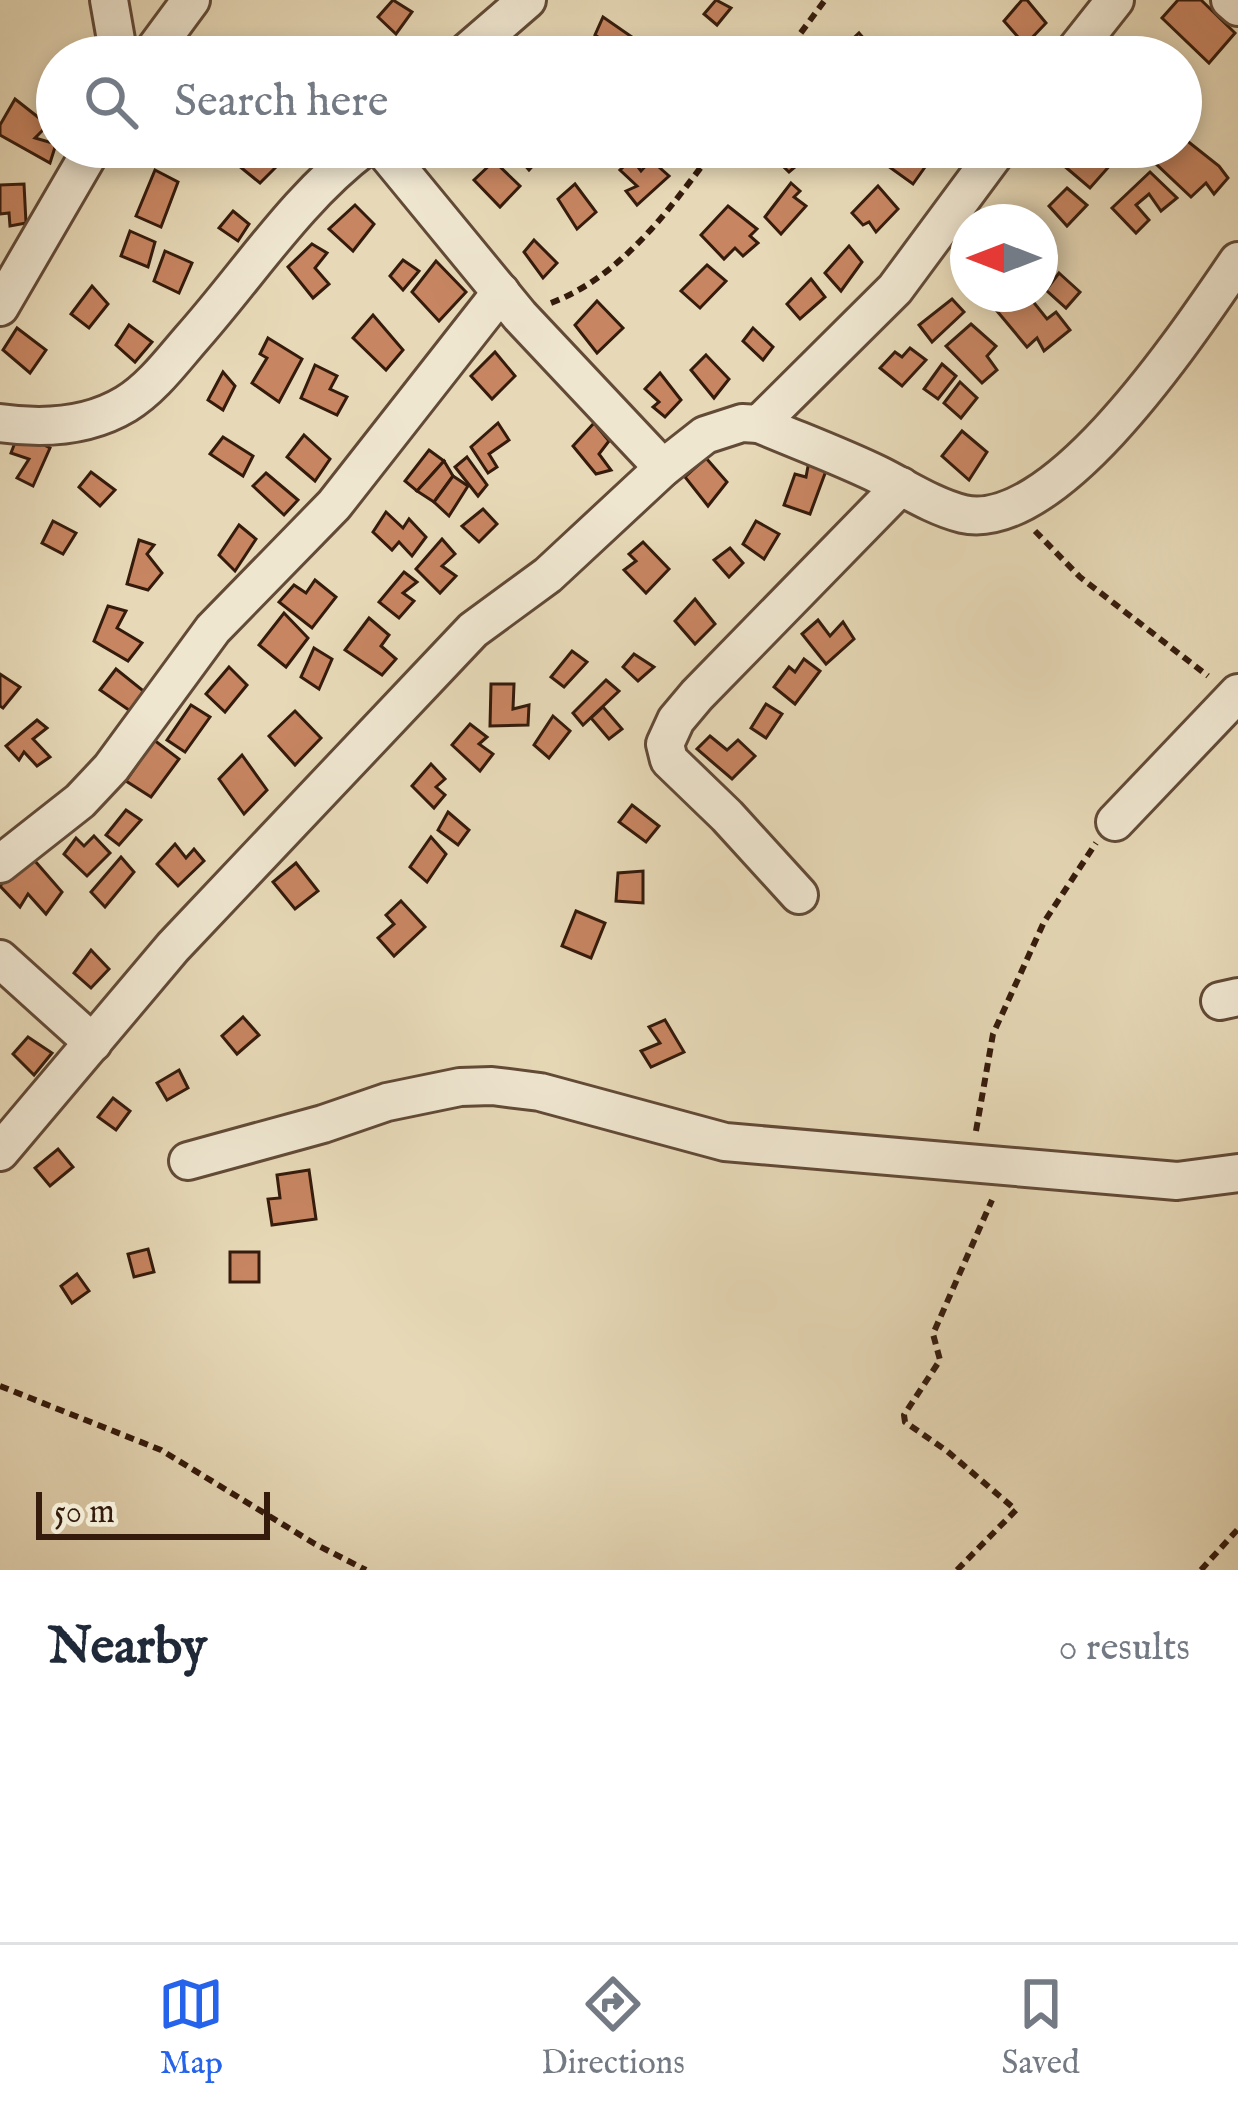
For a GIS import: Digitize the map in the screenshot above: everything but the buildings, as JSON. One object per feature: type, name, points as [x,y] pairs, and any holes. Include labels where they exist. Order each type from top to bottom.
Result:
[{"type":"lane","points":[[109,0],[115,36]]},
{"type":"lane","points":[[164,36],[191,0]]},
{"type":"lane","points":[[485,36],[527,0]]},
{"type":"lane","points":[[1087,36],[1115,0]]},
{"type":"lane","points":[[1230,0],[1238,7]]},
{"type":"lane","points":[[0,307],[81,168]]},
{"type":"lane","points":[[0,423],[49,427],[126,405],[218,310],[319,187],[341,168]]},
{"type":"lane","points":[[398,168],[510,304],[663,468]]},
{"type":"lane","points":[[759,424],[895,289],[984,168]]},
{"type":"lane","points":[[0,1152],[173,947],[463,640],[548,575],[705,435],[742,423],[759,424],[961,513],[1015,510],[1100,441],[1130,408],[1238,261]]},
{"type":"lane","points":[[0,864],[64,815],[111,768],[213,628],[334,505],[510,304]]},
{"type":"lane","points":[[800,896],[669,760],[665,744],[676,720],[697,695],[901,486]]},
{"type":"lane","points":[[1115,822],[1236,695]]},
{"type":"lane","points":[[0,959],[93,1043]]},
{"type":"lane","points":[[188,1161],[387,1102],[460,1087],[492,1086],[540,1092],[725,1142],[1177,1181],[1238,1173]]},
{"type":"path","points":[[798,36],[825,0]]},
{"type":"path","points":[[510,304],[593,282],[623,257],[700,168]]},
{"type":"path","points":[[1015,510],[1080,578],[1236,695]]},
{"type":"path","points":[[957,1570],[1016,1510],[947,1450],[905,1423],[904,1415],[940,1360],[933,1334],[987,1167],[994,1034],[1044,922],[1076,868],[1115,822]]},
{"type":"path","points":[[0,1386],[161,1450],[366,1570]]},
{"type":"path","points":[[1201,1570],[1238,1529]]}]
